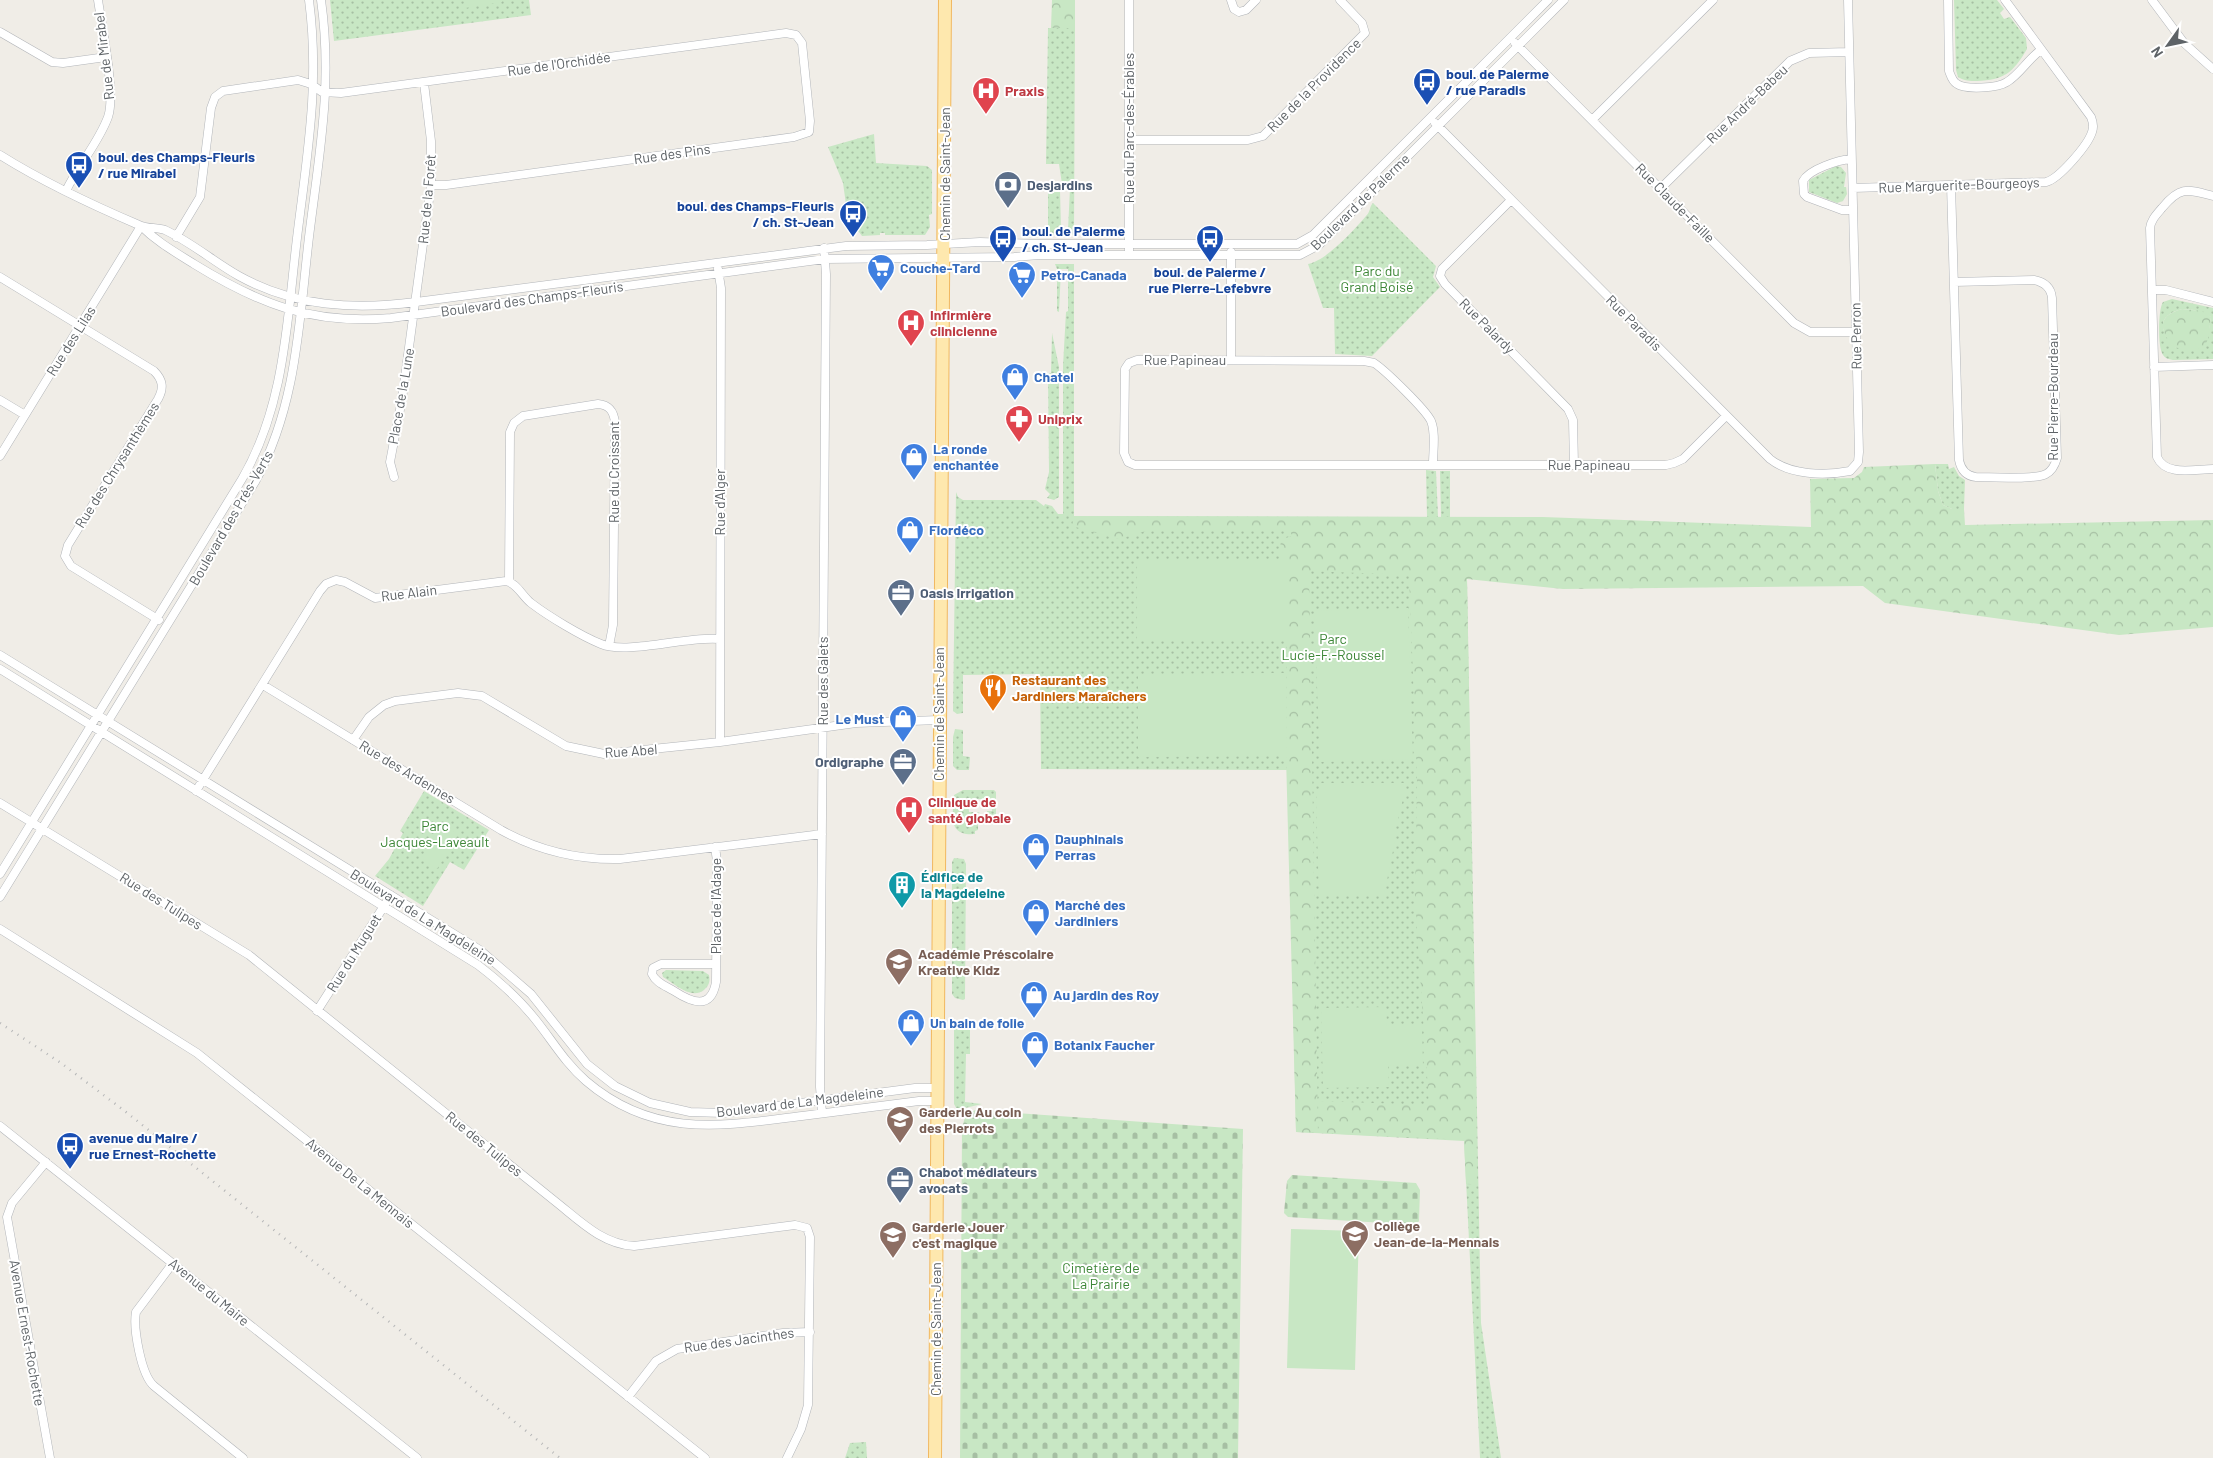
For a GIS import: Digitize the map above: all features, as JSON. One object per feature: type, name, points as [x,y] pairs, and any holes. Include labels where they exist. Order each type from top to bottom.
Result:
[{"type":"main road","name":"Chemin de Saint-Jean","points":[[935,1458],[939,720],[945,258],[945,0]]},
{"type":"street","name":"Rue de Mirabel","points":[[66,190],[108,116],[110,97],[98,0]]},
{"type":"street","name":"Boulevard des Prés-Verts","points":[[0,874],[242,479],[264,436],[278,390],[310,142],[314,85],[313,38],[309,0]]},
{"type":"street","name":"Boulevard des Prés-Verts","points":[[0,897],[255,482],[271,450],[288,399],[322,145],[326,93],[325,38],[321,0]]},
{"type":"street","name":"Rue du Parc-des-Érables","points":[[1129,0],[1129,255]]},
{"type":"street","points":[[1231,0],[1234,9],[1239,12],[1246,10],[1256,0]]},
{"type":"street","name":"Rue de la Providence","points":[[1129,140],[1248,140],[1263,136],[1365,34],[1366,29],[1362,23],[1340,0]]},
{"type":"street","name":"Boulevard de Palerme","points":[[945,244],[980,242],[1231,245],[1297,244],[1308,240],[1548,0]]},
{"type":"street","name":"Boulevard de Palerme","points":[[945,258],[1129,255],[1296,256],[1315,249],[1564,0]]},
{"type":"street","points":[[1592,120],[1713,0]]},
{"type":"street","name":"Rue Perron","points":[[1848,0],[1858,462]]},
{"type":"street","points":[[1948,0],[1949,71],[1952,79],[1958,85],[1967,87],[2003,84],[2011,79],[2027,60],[2041,50]]},
{"type":"street","name":"Rue Marguerite-Bourgeoys","points":[[1852,188],[2051,181],[2058,176],[2089,139],[2093,130],[2091,117],[2005,0]]},
{"type":"street","points":[[2152,0],[2184,43],[2213,70]]},
{"type":"street","points":[[0,32],[52,62],[62,63],[106,57]]},
{"type":"street","name":"Rue de l'Orchidée","points":[[326,93],[424,83],[792,33]]},
{"type":"street","name":"Rue des Pins","points":[[431,185],[456,184],[806,134],[809,132],[810,121],[804,48],[800,39],[792,33]]},
{"type":"street","name":"Rue Claude-Faille","points":[[1510,38],[1800,327],[1815,332],[1856,332]]},
{"type":"street","name":"Rue André-Babeu","points":[[1660,189],[1790,62],[1809,53],[1849,52]]},
{"type":"street","points":[[176,236],[200,197],[211,108],[215,98],[229,90],[298,80],[314,85],[326,93]]},
{"type":"street","name":"Rue de la Forêt","points":[[414,314],[431,185],[431,141],[424,83]]},
{"type":"street","name":"Rue Paradis","points":[[1430,118],[1770,459],[1788,470],[1803,472],[1845,472],[1853,469],[1858,462]]},
{"type":"street","name":"Boulevard des Champs-Fleuris","points":[[0,155],[28,172],[141,226],[164,230],[176,236],[240,277],[261,287],[302,300],[354,307],[416,302],[824,248],[868,245],[945,244]]},
{"type":"street","points":[[1852,159],[1837,160],[1807,176],[1803,181],[1804,194],[1807,197],[1840,209],[1853,210]]},
{"type":"street","name":"Rue Pierre-Bourdeau","points":[[1951,185],[1954,282],[1960,466],[1967,474],[1976,477],[2036,476],[2047,474],[2054,467],[2057,458],[2052,298],[2050,290],[2044,283],[2034,280],[1954,282]]},
{"type":"street","points":[[2213,196],[2192,191],[2180,191],[2170,198],[2152,221],[2156,453],[2159,461],[2171,470],[2213,469]]},
{"type":"street","name":"Rue Palardy","points":[[1511,200],[1442,269],[1440,276],[1445,284],[1568,409],[1573,420],[1574,465]]},
{"type":"street","name":"Boulevard des Champs-Fleuris","points":[[141,226],[155,240],[222,281],[253,297],[301,313],[356,319],[391,318],[825,259],[945,258]]},
{"type":"street","name":"Rue des Lilas","points":[[0,456],[141,226]]},
{"type":"street","points":[[1231,245],[1231,360]]},
{"type":"street","name":"Rue des Galets","points":[[822,1113],[824,248]]},
{"type":"street","name":"Rue d'Alger","points":[[717,262],[721,298],[720,742]]},
{"type":"street","name":"Rue des Chrysanthèmes","points":[[0,277],[154,371],[160,378],[162,388],[158,399],[68,545],[64,556],[71,566],[167,626]]},
{"type":"street","points":[[2152,290],[2166,290],[2213,302]]},
{"type":"street","name":"Place de la Lune","points":[[394,477],[390,462],[402,404],[414,314]]},
{"type":"street","name":"Rue Papineau","points":[[1433,464],[1433,431],[1431,421],[1374,362],[1137,360],[1129,363],[1124,372],[1124,453],[1128,462],[1135,464],[1574,465],[1674,464],[1687,455],[1726,416]]},
{"type":"street","points":[[2154,367],[2213,366]]},
{"type":"street","points":[[0,400],[25,415]]},
{"type":"street","name":"Rue du Croissant","points":[[510,582],[510,432],[514,423],[528,414],[598,404],[607,406],[613,412],[615,423],[614,625],[608,646]]},
{"type":"street","name":"Rue Alain","points":[[196,791],[320,591],[331,582],[341,580],[371,597],[380,598],[510,582]]},
{"type":"street","points":[[510,582],[536,607],[591,640],[608,646],[633,646],[701,638],[719,639]]},
{"type":"street","name":"Boulevard de La Magdeleine","points":[[0,655],[492,959],[531,994],[580,1057],[602,1076],[632,1095],[660,1106],[701,1113],[723,1113],[915,1088],[937,1088]]},
{"type":"street","name":"Boulevard de La Magdeleine","points":[[0,669],[485,970],[526,1009],[571,1066],[594,1088],[626,1107],[662,1120],[695,1126],[726,1126],[919,1101],[937,1101]]},
{"type":"street","name":"Rue des Ardennes","points":[[263,685],[501,830],[548,851],[589,858],[620,859],[822,834]]},
{"type":"street","name":"Rue Abel","points":[[354,740],[373,713],[390,703],[466,693],[489,700],[558,742],[585,752],[604,754],[623,754],[875,721],[939,720]]},
{"type":"street","name":"Rue des Tulipes","points":[[0,803],[249,955],[594,1232],[613,1242],[626,1246],[642,1246],[795,1225],[804,1226],[810,1237],[810,1332],[806,1412],[798,1439],[787,1458]]},
{"type":"street","name":"Place de l'Adage","points":[[716,847],[716,964],[716,982],[713,992],[708,998],[698,1002],[688,1000],[660,983],[652,974],[653,968],[661,964],[716,964]]},
{"type":"street","name":"Rue du Muguet","points":[[317,1011],[390,895]]},
{"type":"street","name":"Avenue De La Mennais","points":[[0,929],[192,1050],[705,1458]]},
{"type":"street","points":[[551,1041],[562,1033]]},
{"type":"street","name":"Avenue du Maire","points":[[0,1126],[417,1458]]},
{"type":"street","name":"Avenue Ernest-Rochette","points":[[46,1162],[12,1203],[7,1217],[50,1458]]},
{"type":"street","points":[[173,1263],[136,1312],[135,1321],[144,1372],[154,1386],[243,1458]]},
{"type":"street","name":"Rue des Jacinthes","points":[[628,1397],[656,1361],[677,1349],[810,1332]]},
{"type":"green space","points":[[330,0],[529,0],[531,15],[334,41]]},
{"type":"green space","points":[[464,0],[502,0],[502,2],[465,8]]},
{"type":"green space","points":[[1052,0],[1075,0],[1075,28],[1051,28]]},
{"type":"green space","points":[[1954,0],[1997,0],[2004,9],[2000,13],[2004,19],[2010,17],[2026,38],[2027,49],[2017,64],[2007,74],[1994,79],[1977,81],[1969,81],[1958,77],[1956,70]]},
{"type":"green space","points":[[1048,28],[1075,28],[1074,235],[1048,235],[1048,190],[1060,190],[1061,230],[1068,230],[1070,188],[1067,184],[1062,184],[1059,164],[1046,164]]},
{"type":"green space","points":[[874,134],[876,163],[927,166],[932,170],[932,214],[929,215],[930,227],[925,235],[885,235],[885,233],[880,233],[880,235],[862,236],[859,232],[850,233],[843,183],[828,147]]},
{"type":"green space","points":[[1836,166],[1841,167],[1846,173],[1844,187],[1846,187],[1847,194],[1843,201],[1837,203],[1809,192],[1809,180]]},
{"type":"green space","name":"Parc du Grand Boisé","points":[[1373,203],[1436,266],[1433,277],[1440,287],[1372,356],[1335,354],[1334,308],[1323,308],[1308,264],[1323,257],[1339,244],[1368,214]]},
{"type":"green space","name":"Parc Lucie-F.-Roussel","points":[[1055,264],[1074,264],[1074,516],[1427,517],[1426,470],[1436,471],[1438,517],[1441,517],[1440,471],[1450,471],[1450,517],[1442,518],[1467,579],[1481,1323],[1501,1458],[1480,1458],[1464,1141],[1296,1132],[1288,770],[1041,769],[1040,674],[963,675],[963,713],[957,714],[953,711],[956,492],[958,497],[963,500],[1036,500],[1044,506],[1045,504],[1052,506],[1058,514],[1063,514],[1063,366],[1066,312],[1068,311],[1068,269],[1061,269],[1059,312],[1057,311],[1057,269]]},
{"type":"green space","points":[[2172,299],[2213,308],[2213,359],[2173,360],[2164,356],[2159,335],[2159,319],[2163,302]],"holes":[[[2182,309],[2194,310],[2211,317],[2209,329],[2197,349],[2174,347],[2166,335],[2163,324],[2164,320],[2174,312]]]},
{"type":"green space","points":[[2182,309],[2202,311],[2211,317],[2208,339],[2204,348],[2191,350],[2173,347],[2165,335],[2163,329],[2164,320],[2174,312]]},
{"type":"green space","points":[[1052,333],[1059,367],[1059,497],[1054,500],[1047,498],[1050,494],[1045,489],[1049,472],[1048,373],[1051,373]]},
{"type":"green space","points":[[1935,464],[1948,464],[1949,469],[1954,467],[1959,476],[1965,480],[1964,509],[1952,509],[1943,505],[1938,491]]},
{"type":"green space","points":[[1935,464],[1938,491],[1943,505],[1952,509],[1964,509],[1965,525],[2213,520],[2213,627],[2119,635],[1885,603],[1863,586],[1563,589],[1467,579],[1477,1185],[1466,1184],[1464,1140],[1319,1133],[1318,1101],[1429,1105],[1415,900],[1417,778],[1409,575],[1309,571],[1318,1133],[1296,1132],[1286,756],[1287,559],[1279,559],[1281,540],[1291,536],[1291,530],[1172,529],[1144,532],[1118,539],[1072,526],[1074,516],[1543,517],[1811,527],[1810,479],[1854,478],[1862,472],[1864,467]]},
{"type":"green space","points":[[1137,559],[1287,559],[1287,640],[1137,640]]},
{"type":"green space","points":[[1408,608],[1413,759],[1320,762],[1314,611]]},
{"type":"green space","points":[[1286,673],[1286,756],[1138,757],[1138,674]]},
{"type":"green space","points":[[955,729],[963,730],[963,756],[970,757],[969,770],[957,770],[953,766],[953,737]]},
{"type":"green space","points":[[1321,783],[1407,783],[1398,819],[1391,828],[1397,831],[1384,895],[1319,895],[1316,799]]},
{"type":"green space","points":[[963,790],[994,790],[996,792],[996,816],[987,816],[987,811],[992,811],[991,799],[968,799],[969,812],[980,812],[978,813],[978,830],[975,831],[975,834],[960,832],[954,823],[954,795]]},
{"type":"green space","name":"Parc Jacques-Laveault","points":[[424,791],[489,830],[464,870],[450,862],[423,906],[375,876],[389,859],[403,833],[400,831]]},
{"type":"green space","points":[[442,824],[458,834],[437,869],[421,858]]},
{"type":"green space","points":[[954,858],[964,859],[966,864],[965,999],[963,1000],[955,998],[952,994],[952,862]]},
{"type":"green space","points":[[666,970],[703,971],[709,975],[709,982],[706,988],[699,993],[688,992],[663,977],[662,973]]},
{"type":"green space","points":[[1386,1007],[1387,1026],[1422,1026],[1423,1065],[1388,1066],[1389,1087],[1323,1088],[1321,1008]]},
{"type":"green space","points":[[954,1022],[968,1024],[970,1027],[970,1054],[966,1054],[965,1102],[982,1104],[965,1108],[960,1115],[954,1104]]},
{"type":"green space","name":"Cimetière de La Prairie","points":[[975,1110],[1243,1129],[1238,1458],[960,1458],[962,1128],[965,1117]]},
{"type":"green space","points":[[1292,1175],[1416,1183],[1420,1190],[1419,1221],[1416,1225],[1288,1217],[1284,1213],[1287,1181]]},
{"type":"green space","points":[[1291,1229],[1359,1231],[1355,1370],[1287,1368]]},
{"type":"green space","points":[[866,1442],[867,1458],[845,1458],[850,1443]]},
{"type":"railway","points":[[0,1023],[61,1063],[126,1112],[560,1458]]},
{"type":"place","name":"boul. de Palerme / rue Paradis","points":[[1427,106]]},
{"type":"place","name":"Praxis","points":[[986,115]]},
{"type":"place","name":"boul. des Champs-Fleuris / rue Mirabel","points":[[79,189]]},
{"type":"place","name":"Desjardins","points":[[1008,209]]},
{"type":"place","name":"boul. des Champs-Fleuris / ch. St-Jean","points":[[853,238]]},
{"type":"place","name":"boul. de Palerme / ch. St-Jean","points":[[1003,263]]},
{"type":"place","name":"boul. de Palerme / rue Pierre-Lefebvre","points":[[1210,263]]},
{"type":"place","name":"Couche-Tard","points":[[881,292]]},
{"type":"place","name":"Petro-Canada","points":[[1022,299]]},
{"type":"place","name":"Infirmière clinicienne","points":[[911,347]]},
{"type":"place","name":"Chatel","points":[[1015,401]]},
{"type":"place","name":"Uniprix","points":[[1019,443]]},
{"type":"place","name":"La ronde enchantée","points":[[914,481]]},
{"type":"place","name":"Flordéco","points":[[910,554]]},
{"type":"place","name":"Oasis Irrigation","points":[[901,617]]},
{"type":"place","name":"Restaurant des Jardiniers Maraîchers","points":[[993,712]]},
{"type":"place","name":"Le Must","points":[[903,743]]},
{"type":"place","name":"Ordigraphe","points":[[903,786]]},
{"type":"place","name":"Clinique de santé globale","points":[[909,834]]},
{"type":"place","name":"Dauphinais Perras","points":[[1036,871]]},
{"type":"place","name":"Édifice de la Magdeleine","points":[[902,909]]},
{"type":"place","name":"Marché des Jardiniers","points":[[1036,937]]},
{"type":"place","name":"Académie Préscolaire Kreative Kidz","points":[[899,986]]},
{"type":"place","name":"Au jardin des Roy","points":[[1034,1019]]},
{"type":"place","name":"Un bain de folie","points":[[911,1047]]},
{"type":"place","name":"Botanix Faucher","points":[[1035,1069]]},
{"type":"place","name":"Garderie Au coin des Pierrots","points":[[900,1144]]},
{"type":"place","name":"avenue du Maire / rue Ernest-Rochette","points":[[70,1170]]},
{"type":"place","name":"Chabot médiateurs avocats","points":[[900,1204]]},
{"type":"place","name":"Collège Jean-de-la-Mennais","points":[[1355,1258]]},
{"type":"place","name":"Garderie Jouer c'est magique","points":[[893,1259]]}]
